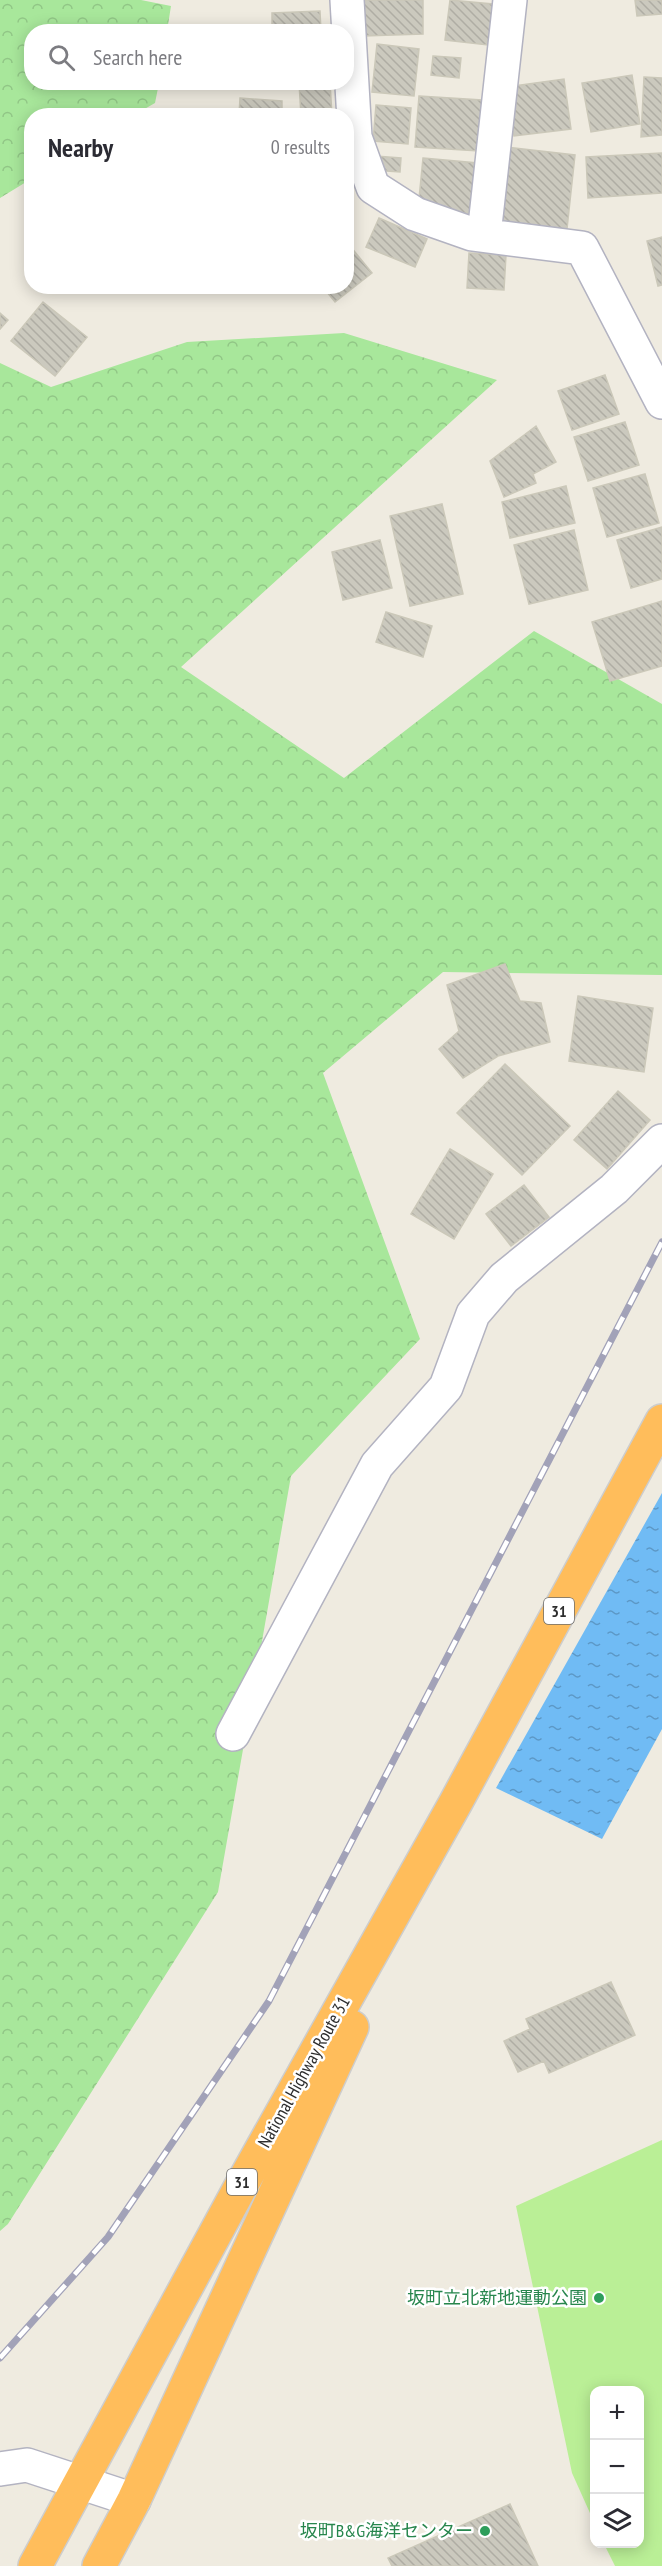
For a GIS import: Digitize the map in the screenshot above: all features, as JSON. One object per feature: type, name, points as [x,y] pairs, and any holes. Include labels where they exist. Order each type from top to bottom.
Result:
[{"type":"highway","name":"National Highway Route 31","points":[[35,2566],[240,2186],[456,1802],[662,1421]]},
{"type":"highway","name":"National Highway Route 31","points":[[99,2566],[134,2500],[456,1802]]},
{"type":"street","points":[[347,0],[348,24]]},
{"type":"street","points":[[484,235],[510,0]]},
{"type":"street","points":[[352,90],[353,108]]},
{"type":"street","points":[[354,120],[355,137],[373,187],[415,214],[472,234],[582,248],[653,367],[662,402]]},
{"type":"street","points":[[233,1734],[377,1465],[446,1387],[473,1314],[504,1278],[614,1189],[662,1141]]},
{"type":"street","points":[[0,2469],[27,2465],[134,2500]]},
{"type":"green space","points":[[0,0],[141,0],[171,6],[168,24],[24,24],[24,90],[158,90],[155,103],[146,108],[24,108],[24,183],[0,198]]},
{"type":"green space","points":[[344,333],[497,380],[181,667],[344,778],[534,631],[662,704],[662,975],[443,972],[323,1073],[420,1339],[291,1476],[218,1892],[8,2224],[0,2231],[0,363],[51,387],[187,342]]},
{"type":"green space","name":"坂町立北新地運動公園","points":[[662,2140],[662,2566],[615,2566],[606,2548],[644,2548],[644,2386],[590,2386],[590,2513],[572,2473],[516,2206]]},
{"type":"water","points":[[662,1493],[662,1729],[602,1839],[496,1788]]},
{"type":"building","points":[[364,0],[423,0],[423,34],[364,36]]},
{"type":"building","points":[[450,0],[493,4],[488,45],[445,40]]},
{"type":"building","points":[[635,0],[662,0],[662,14],[637,16]]},
{"type":"building","points":[[320,11],[321,24],[272,24],[272,13]]},
{"type":"building","points":[[377,44],[419,49],[414,96],[372,92]]},
{"type":"building","points":[[433,56],[461,58],[459,78],[431,75]]},
{"type":"building","points":[[632,75],[640,124],[591,132],[582,83]]},
{"type":"building","points":[[644,77],[662,78],[662,135],[641,137]]},
{"type":"building","points":[[564,79],[571,129],[514,136],[506,87]]},
{"type":"building","points":[[299,90],[330,90],[332,108],[301,108]]},
{"type":"building","points":[[419,96],[482,100],[479,151],[415,147]]},
{"type":"building","points":[[240,98],[282,101],[282,108],[239,108]]},
{"type":"building","points":[[376,105],[411,108],[408,144],[373,141]]},
{"type":"building","points":[[498,146],[575,155],[566,238],[489,230]]},
{"type":"building","points":[[662,153],[662,193],[588,198],[586,157]]},
{"type":"building","points":[[375,156],[401,158],[400,172],[373,170]]},
{"type":"building","points":[[423,158],[478,163],[474,214],[418,209]]},
{"type":"building","points":[[379,218],[427,239],[415,267],[366,247]]},
{"type":"building","points":[[662,237],[662,285],[658,286],[647,241]]},
{"type":"building","points":[[354,251],[372,273],[354,287]]},
{"type":"building","points":[[469,253],[506,255],[504,290],[467,288]]},
{"type":"building","points":[[328,294],[345,294],[335,302]]},
{"type":"building","points":[[43,302],[87,337],[55,376],[11,341]]},
{"type":"building","points":[[0,313],[8,320],[0,329]]},
{"type":"building","points":[[605,375],[619,414],[572,430],[558,391]]},
{"type":"building","points":[[625,422],[639,465],[588,481],[574,437]]},
{"type":"building","points":[[536,426],[556,462],[533,474],[536,483],[504,497],[490,461]]},
{"type":"building","points":[[645,474],[659,523],[607,537],[593,488]]},
{"type":"building","points":[[566,486],[575,523],[510,538],[502,502]]},
{"type":"building","points":[[442,504],[463,594],[410,606],[390,516]]},
{"type":"building","points":[[662,527],[662,579],[631,588],[617,540]]},
{"type":"building","points":[[574,530],[588,590],[529,604],[514,545]]},
{"type":"building","points":[[380,540],[392,588],[343,600],[332,552]]},
{"type":"building","points":[[662,601],[662,666],[610,681],[592,622]]},
{"type":"building","points":[[386,612],[432,626],[423,657],[376,642]]},
{"type":"building","points":[[505,964],[520,1001],[541,1003],[550,1042],[498,1056],[463,1078],[439,1049],[459,1031],[447,985]]},
{"type":"building","points":[[578,996],[653,1008],[644,1072],[569,1061]]},
{"type":"building","points":[[505,1064],[570,1126],[522,1175],[457,1113]]},
{"type":"building","points":[[618,1091],[650,1120],[607,1169],[574,1140]]},
{"type":"building","points":[[450,1149],[493,1174],[454,1239],[411,1214]]},
{"type":"building","points":[[524,1185],[549,1217],[511,1246],[486,1214]]},
{"type":"building","points":[[611,1982],[635,2035],[549,2073],[544,2061],[518,2072],[504,2041],[530,2029],[526,2019]]},
{"type":"building","name":"坂町B&G海洋センター","points":[[510,2504],[538,2566],[392,2566],[388,2558]]},
{"type":"railway","points":[[0,2358],[108,2237],[269,2001],[662,1242]]},
{"type":"place","name":"坂町立北新地運動公園","points":[[599,2298]]},
{"type":"place","name":"坂町B&G海洋センター","points":[[485,2531]]}]
